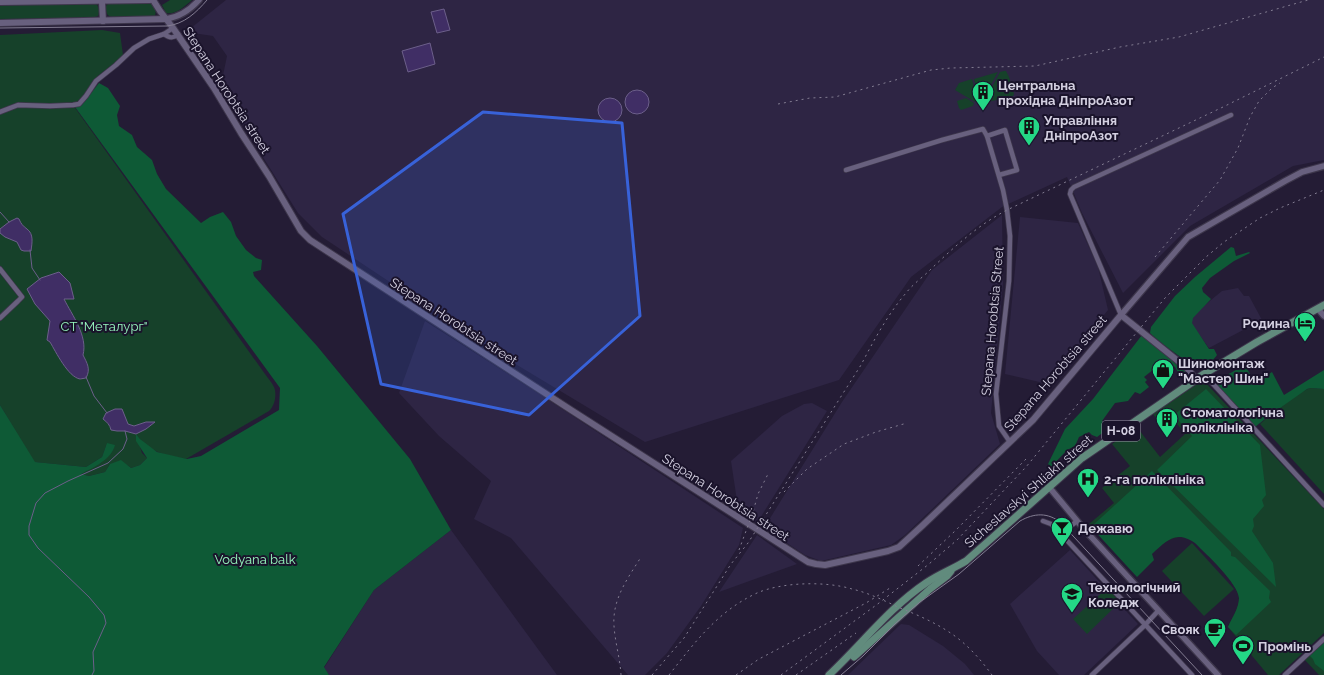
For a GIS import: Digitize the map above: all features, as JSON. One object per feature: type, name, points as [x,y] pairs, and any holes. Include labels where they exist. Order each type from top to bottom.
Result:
[{"type":"main road","points":[[0,2],[102,2],[152,0]]},
{"type":"main road","name":"Stepana Horobtsia street","points":[[152,0],[178,34],[214,88],[269,176],[301,231],[310,240],[808,562],[825,564],[888,551],[899,547],[1033,420],[1121,315]]},
{"type":"main road","points":[[102,2],[103,21]]},
{"type":"main road","points":[[0,23],[166,19]]},
{"type":"main road","name":"Sicheslavskyi Shliakh street","points":[[831,675],[947,576],[952,570],[966,561],[1082,458],[1204,374],[1257,342],[1321,307]]},
{"type":"main road","points":[[1121,315],[1188,369],[1196,380]]},
{"type":"street","points":[[166,19],[182,14],[193,7],[199,0]]},
{"type":"street","points":[[0,112],[18,105],[50,106],[79,104],[96,81],[134,48],[149,39],[164,34],[173,28]]},
{"type":"street","points":[[164,34],[170,38],[178,34]]},
{"type":"street","points":[[1121,315],[1070,194],[1071,190],[1074,187],[1231,115]]},
{"type":"street","points":[[846,170],[942,140],[982,130],[987,136],[1005,130],[1017,170],[999,175]]},
{"type":"street","name":"Stepana Horobtsia Street","points":[[987,136],[999,175],[1007,210],[1010,253],[1009,281],[996,394],[999,426],[1010,442]]},
{"type":"street","name":"Stepana Horobtsia street","points":[[1121,315],[1188,237],[1302,172],[1324,166]]},
{"type":"street","points":[[0,269],[22,296],[18,302],[0,318]]},
{"type":"street","points":[[1321,307],[1324,316]]},
{"type":"street","points":[[1204,374],[1324,505]]},
{"type":"street","points":[[1049,487],[1076,520],[1218,675]]},
{"type":"street","points":[[1061,534],[1076,520]]},
{"type":"street","points":[[1043,521],[1050,524],[1061,534],[1192,675]]},
{"type":"street","points":[[1092,675],[1158,611]]},
{"type":"street","points":[[1285,675],[1324,639]]},
{"type":"highlighted area","points":[[483,112],[622,123],[640,316],[529,415],[381,384],[343,214]]},
{"type":"shaded area","points":[[226,0],[1324,0],[1324,160],[1293,166],[1190,226],[1123,293],[1082,213],[1067,177],[1002,207],[911,277],[839,380],[645,442],[497,353],[322,237],[298,213],[246,130],[221,85],[227,56],[213,36],[186,32]]},
{"type":"shaded area","points":[[444,9],[450,30],[437,33],[431,12]]},
{"type":"shaded area","points":[[430,43],[435,64],[408,72],[402,51]]},
{"type":"shaded area","points":[[637,90],[646,93],[649,102],[646,111],[637,114],[628,111],[625,102],[628,93]]},
{"type":"shaded area","points":[[610,98],[619,101],[622,110],[619,119],[610,122],[601,119],[598,110],[601,101]]},
{"type":"shaded area","points":[[1002,215],[1003,283],[991,413],[1000,444],[905,535],[891,545],[821,561],[805,555],[764,528],[842,402],[932,270]]},
{"type":"shaded area","points":[[1020,217],[1078,223],[1098,267],[1108,310],[1048,384],[1005,374]]},
{"type":"shaded area","points":[[17,218],[31,233],[31,251],[21,250],[17,242],[0,233],[0,229]]},
{"type":"shaded area","points":[[59,272],[70,283],[74,299],[64,299],[75,319],[83,340],[83,355],[88,369],[86,378],[80,379],[71,374],[63,364],[50,342],[47,340],[50,321],[35,304],[27,289],[41,278]]},
{"type":"shaded area","points":[[1238,288],[1244,296],[1249,296],[1262,320],[1209,348],[1188,319],[1222,291]]},
{"type":"shaded area","points":[[425,321],[743,528],[739,545],[701,606],[667,653],[645,675],[628,675],[511,538],[474,519],[491,481],[439,436],[399,393]]},
{"type":"shaded area","points":[[812,403],[827,411],[757,523],[739,514],[731,461],[782,416],[804,404]]},
{"type":"shaded area","points":[[115,409],[122,409],[128,424],[134,426],[146,422],[155,422],[136,434],[125,431],[111,430],[103,419],[106,413]]},
{"type":"shaded area","points":[[451,530],[557,675],[329,675],[324,668],[374,590]]},
{"type":"shaded area","points":[[757,535],[797,564],[719,592]]},
{"type":"shaded area","name":"Технологічний Коледж","points":[[1070,550],[1138,624],[1084,675],[1059,675],[1037,651],[1010,604]]},
{"type":"shaded area","points":[[901,624],[909,625],[943,646],[965,664],[974,675],[848,675]]},
{"type":"green space","points":[[170,0],[192,0],[173,13],[166,13],[162,5]]},
{"type":"green space","points":[[151,2],[156,10],[155,16],[152,17],[112,17],[107,14],[106,11],[106,6],[109,3]]},
{"type":"green space","points":[[95,3],[98,7],[99,14],[98,16],[92,18],[0,19],[0,4]]},
{"type":"green space","name":"СТ \"Металург\"","points":[[102,30],[120,33],[123,55],[98,76],[84,95],[73,105],[271,382],[275,390],[275,396],[273,406],[269,411],[186,459],[152,449],[136,434],[142,453],[147,458],[140,465],[131,468],[127,465],[110,464],[105,472],[89,476],[80,474],[102,462],[107,443],[102,457],[86,467],[34,462],[0,405],[0,35]]},
{"type":"green space","points":[[1006,71],[1009,77],[1014,94],[1013,96],[988,102],[985,100],[1000,72]]},
{"type":"green space","points":[[998,72],[983,99],[979,97],[974,79]]},
{"type":"green space","points":[[972,79],[977,98],[975,102],[955,90],[959,83]]},
{"type":"green space","name":"Vodyana balk","points":[[99,83],[108,88],[120,106],[117,115],[119,126],[132,135],[137,147],[152,160],[157,174],[166,189],[201,223],[210,217],[223,212],[231,222],[236,236],[246,250],[256,258],[262,260],[261,270],[253,272],[254,276],[317,346],[410,459],[451,530],[374,590],[324,667],[329,675],[0,675],[0,405],[35,462],[86,467],[102,457],[107,443],[115,445],[110,455],[106,459],[81,474],[89,476],[105,472],[110,464],[121,460],[131,468],[140,465],[147,458],[136,441],[136,434],[157,452],[187,459],[201,456],[279,410],[280,388],[75,107],[84,102]]},
{"type":"green space","points":[[966,98],[974,103],[973,106],[961,110],[957,101]]},
{"type":"green space","points":[[1231,247],[1234,248],[1236,256],[1250,253],[1234,261],[1210,278],[1202,288],[1203,292],[1211,299],[1193,318],[1192,323],[1209,349],[1214,349],[1217,355],[1207,365],[1197,365],[1183,358],[1154,337],[1150,333],[1151,327],[1175,296]]},
{"type":"green space","points":[[1142,335],[1185,368],[1186,372],[1181,378],[1175,367],[1172,365],[1162,371],[1159,361],[1154,369],[1144,377],[1147,380],[1145,382],[1149,387],[1140,394],[1135,392],[1128,401],[1115,403],[1102,421],[1109,428],[1097,437],[1089,432],[1079,437],[1075,446],[1067,450],[1051,467],[1048,464],[1065,429],[1093,399]]},
{"type":"green space","points":[[1245,365],[1255,383],[1272,372],[1284,395],[1324,370],[1324,389],[1307,389],[1255,427],[1214,382]]},
{"type":"green space","points":[[1203,380],[1324,509],[1324,633],[1279,675],[1268,675],[1228,627],[1238,605],[1239,598],[1237,592],[1228,577],[1196,543],[1190,539],[1180,537],[1165,542],[1151,554],[1135,572],[1089,524],[1114,503],[1102,488],[1130,466],[1112,444],[1136,426],[1160,457],[1185,434],[1174,420],[1163,427],[1153,414]]},
{"type":"green space","points":[[1311,388],[1324,389],[1324,494],[1260,424],[1291,398]]},
{"type":"green space","points":[[1206,389],[1260,445],[1266,495],[1262,500],[1264,506],[1253,519],[1254,526],[1252,531],[1273,563],[1276,587],[1157,470],[1192,436],[1174,415]]},
{"type":"green space","points":[[1152,471],[1231,552],[1231,556],[1235,557],[1270,591],[1269,598],[1271,602],[1236,635],[1228,627],[1238,605],[1239,598],[1237,592],[1228,577],[1195,543],[1182,537],[1172,538],[1152,554],[1154,560],[1137,577],[1091,527]]},
{"type":"green space","points":[[1192,543],[1234,589],[1204,616],[1162,571]]},
{"type":"green space","points":[[1107,588],[1120,602],[1087,634],[1073,619]]},
{"type":"green space","points":[[1324,639],[1324,675],[1319,675],[1303,658]]},
{"type":"green space","points":[[1324,639],[1324,671],[1315,664],[1313,659],[1308,654]]},
{"type":"waterway","points":[[0,212],[9,222]]},
{"type":"waterway","points":[[30,250],[32,268],[40,280]]},
{"type":"waterway","points":[[86,377],[94,396],[107,413]]},
{"type":"waterway","points":[[92,675],[94,671],[93,652],[106,623],[104,615],[89,597],[38,548],[29,535],[29,526],[36,503],[45,493],[108,463],[123,449],[127,439],[125,431]]},
{"type":"tram line","points":[[0,28],[167,26],[179,23],[189,17],[207,0]]},
{"type":"tram line","points":[[841,675],[920,602],[959,574],[1020,521],[1036,515],[1046,515],[1061,523],[1202,675]]},
{"type":"railway","points":[[778,104],[810,98],[835,97],[931,70],[951,68],[1035,66],[1120,47],[1179,37],[1308,0]]},
{"type":"railway","points":[[652,675],[684,638],[731,564],[748,543],[861,365],[887,318],[899,301],[912,287],[948,253],[986,222],[1007,210],[1324,57]]},
{"type":"railway","points":[[1155,257],[1220,180],[1238,148],[1250,117],[1259,101],[1272,88],[1280,83]]},
{"type":"railway","points":[[781,675],[879,603],[957,540],[1026,467],[1165,298],[1206,257],[1224,242],[1260,218],[1324,190]]},
{"type":"railway","points":[[784,492],[807,469],[844,444],[876,432],[907,423]]},
{"type":"railway","points":[[918,566],[1026,459]]},
{"type":"railway","points":[[739,550],[758,494],[769,472]]},
{"type":"railway","points":[[621,675],[615,638],[614,616],[618,598],[622,589],[641,557]]},
{"type":"railway","points":[[669,675],[708,628],[743,600],[767,589],[804,584],[841,586],[865,593],[920,616],[952,634],[963,643],[979,658],[992,675]]},
{"type":"railway","points":[[736,675],[759,659],[866,603],[890,588]]},
{"type":"railway","points":[[796,675],[856,633]]},
{"type":"place","name":"Центральна прохідна ДніпроАзот","points":[[983,112]]},
{"type":"place","name":"Управління ДніпроАзот","points":[[1029,146]]},
{"type":"place","name":"Родина","points":[[1305,342]]},
{"type":"place","name":"Шиномонтаж \"Мастер Шин\"","points":[[1163,390]]},
{"type":"place","name":"Стоматологічна поліклініка","points":[[1167,438]]},
{"type":"place","name":"2-га поліклініка","points":[[1088,498]]},
{"type":"place","name":"Дежавю","points":[[1062,548]]},
{"type":"place","name":"Технологічний Коледж","points":[[1072,614]]},
{"type":"place","name":"Свояк","points":[[1215,648]]},
{"type":"place","name":"Промінь","points":[[1243,666]]}]
